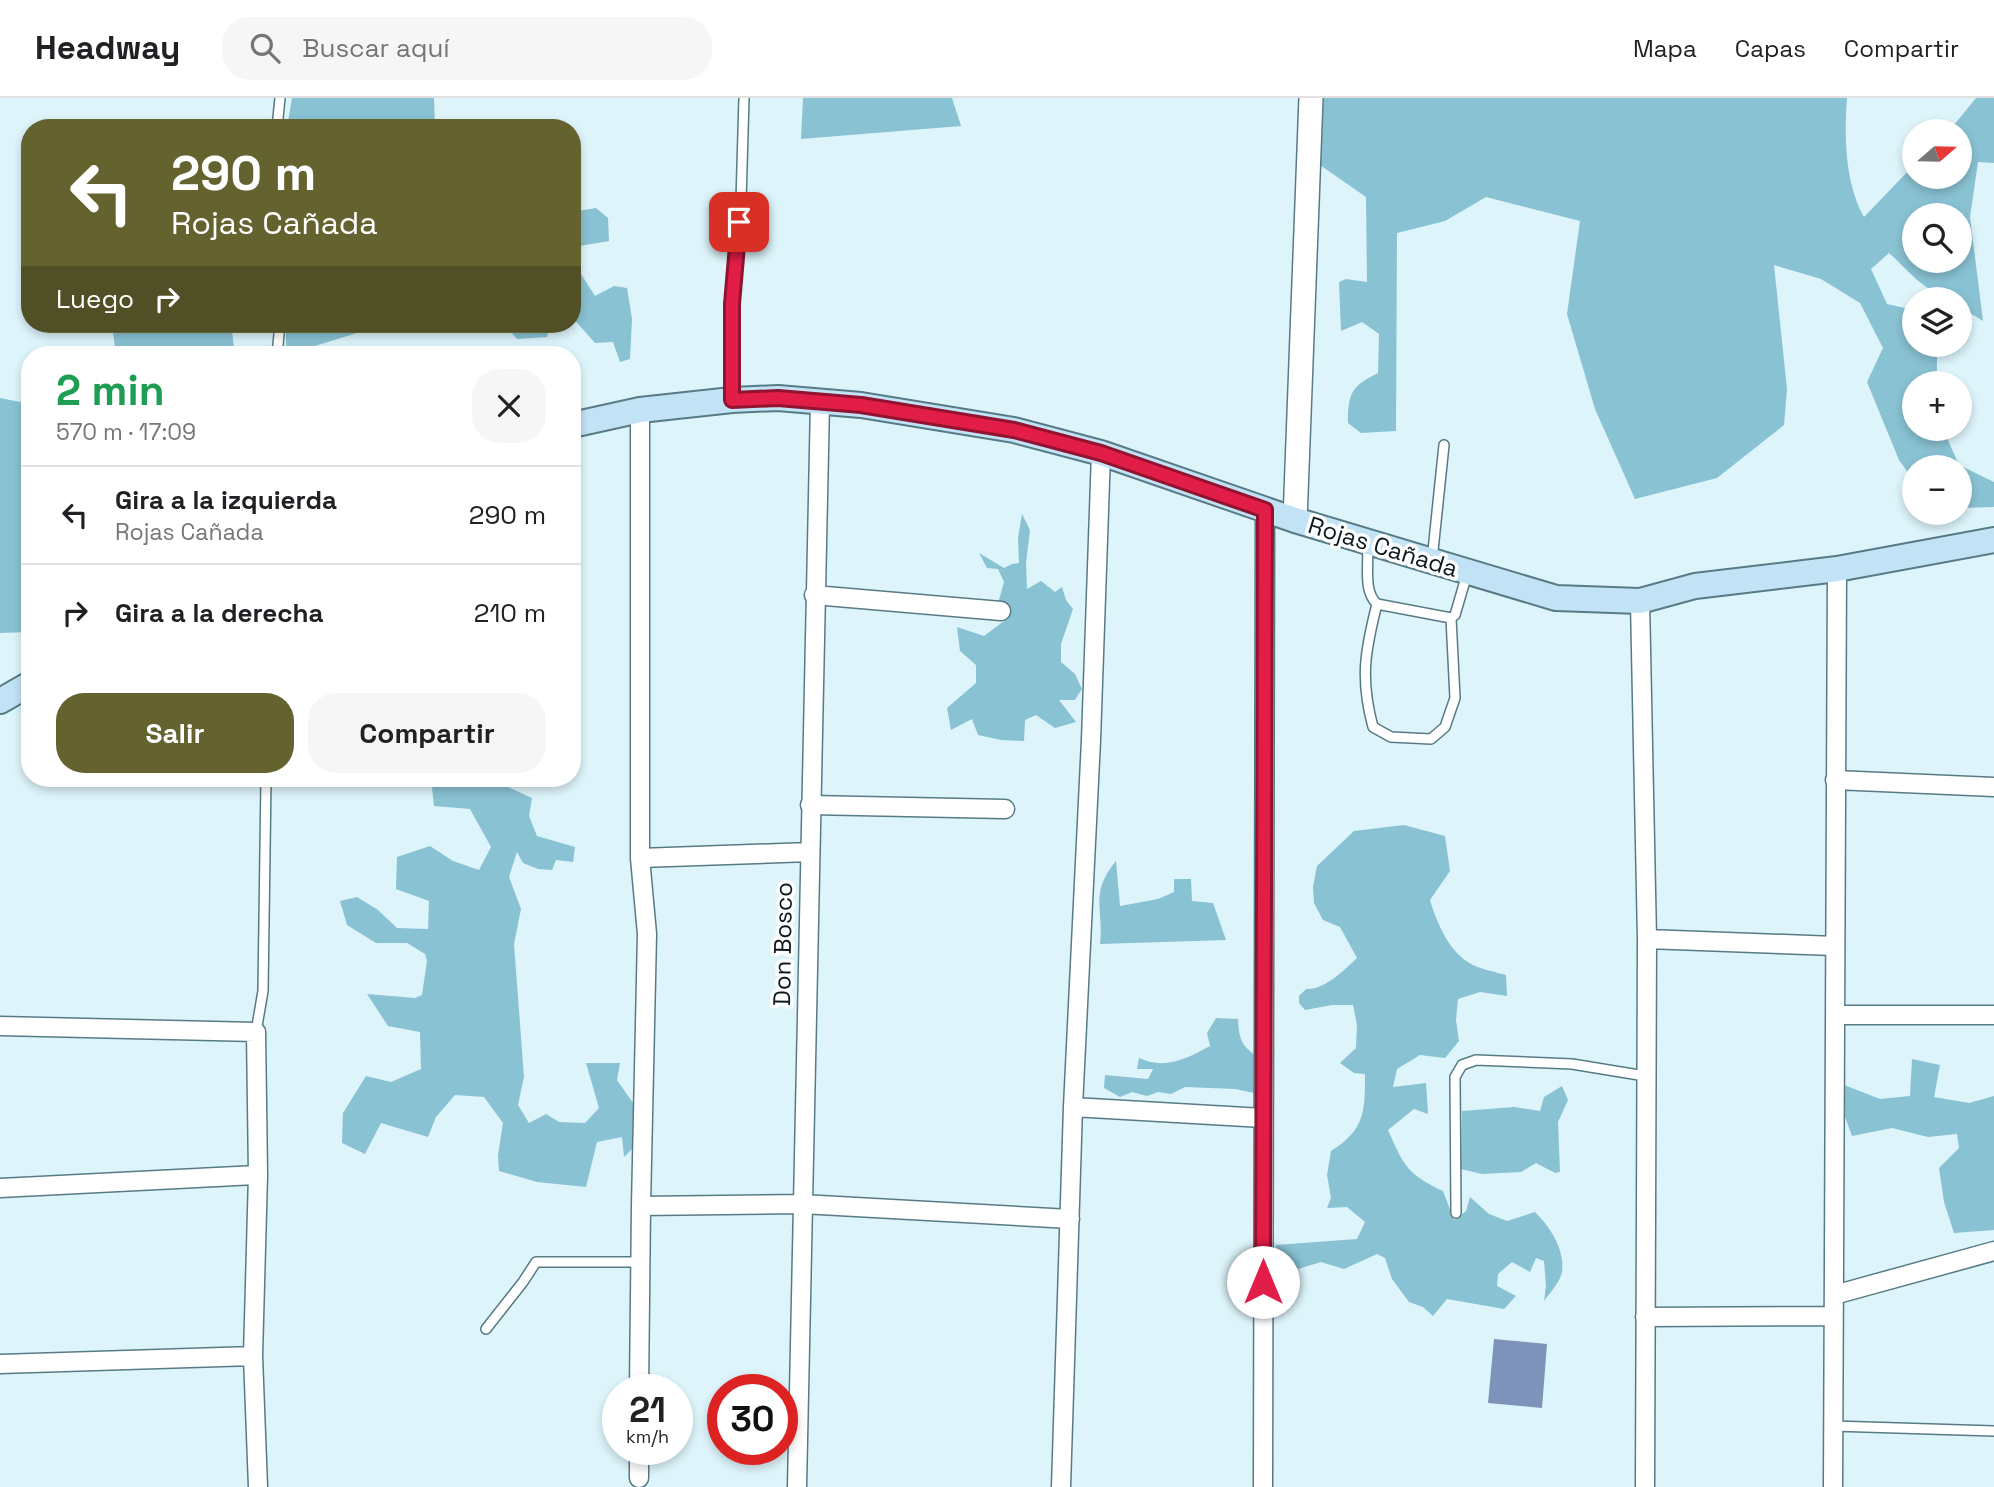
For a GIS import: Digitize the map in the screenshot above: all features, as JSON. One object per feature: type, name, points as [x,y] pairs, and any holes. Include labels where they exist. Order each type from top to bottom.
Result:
[{"type":"main road","name":"Rojas Cañada","points":[[581,423],[640,410],[778,398],[861,405],[1014,430],[1101,453],[1367,543],[1556,598],[1640,601],[1695,586],[1837,569],[1994,540]]},
{"type":"main road","points":[[0,701],[21,689]]},
{"type":"street","points":[[1295,520],[1311,98]]},
{"type":"street","name":"Don Bosco","points":[[797,1487],[820,402]]},
{"type":"street","points":[[639,1374],[647,934],[640,858],[640,410]]},
{"type":"street","points":[[1061,1487],[1073,1107],[1091,740],[1101,453]]},
{"type":"street","points":[[1263,1487],[1265,510]]},
{"type":"street","points":[[1833,1487],[1837,569]]},
{"type":"street","points":[[814,595],[1001,611]]},
{"type":"street","points":[[1640,601],[1647,939],[1645,1487]]},
{"type":"street","points":[[1835,780],[1994,787]]},
{"type":"street","points":[[810,805],[1005,808]]},
{"type":"street","points":[[640,858],[810,852]]},
{"type":"street","points":[[1647,939],[1835,946]]},
{"type":"street","points":[[1835,1015],[1994,1015]]},
{"type":"street","points":[[0,1026],[256,1032],[258,1175],[253,1356],[258,1487]]},
{"type":"street","points":[[1073,1107],[1263,1118]]},
{"type":"street","points":[[0,1188],[258,1175]]},
{"type":"street","points":[[641,1206],[802,1204],[1070,1219]]},
{"type":"street","points":[[1834,1295],[1994,1251]]},
{"type":"street","points":[[1645,1317],[1833,1316]]},
{"type":"street","points":[[0,1364],[253,1356]]},
{"type":"street","points":[[639,1465],[639,1478]]},
{"type":"lane","points":[[278,119],[280,98]]},
{"type":"lane","points":[[732,400],[732,304],[741,201],[744,98]]},
{"type":"lane","points":[[1432,561],[1444,445]]},
{"type":"lane","points":[[1367,543],[1368,591],[1377,604],[1451,618]]},
{"type":"lane","points":[[1451,618],[1455,615],[1467,573]]},
{"type":"lane","points":[[1377,604],[1366,647],[1365,699],[1373,727],[1391,737],[1431,739],[1445,727],[1455,698],[1451,618]]},
{"type":"lane","points":[[256,1032],[263,991],[266,787]]},
{"type":"lane","points":[[1455,1213],[1455,1077],[1462,1065],[1476,1060],[1572,1064],[1645,1076]]},
{"type":"lane","points":[[486,1329],[536,1262],[640,1262]]},
{"type":"lane","points":[[1833,1426],[1994,1431]]},
{"type":"shaded area","points":[[292,98],[434,98],[435,119],[288,119]]},
{"type":"shaded area","points":[[803,98],[952,98],[961,126],[801,139]]},
{"type":"shaded area","points":[[1324,98],[1847,98],[1849,175],[1864,217],[1902,177],[1902,189],[1972,189],[1972,119],[1959,119],[1976,98],[1994,98],[1994,163],[1978,162],[1972,203],[1902,203],[1902,265],[1889,253],[1871,269],[1887,304],[1902,307],[1902,357],[1937,357],[1937,371],[1902,371],[1902,441],[1948,441],[1955,455],[1902,455],[1902,464],[1867,382],[1883,348],[1860,303],[1821,279],[1774,265],[1787,389],[1784,425],[1717,478],[1635,499],[1595,409],[1567,314],[1580,221],[1486,197],[1445,221],[1397,233],[1396,431],[1361,433],[1348,423],[1350,398],[1362,382],[1378,373],[1379,334],[1362,322],[1341,331],[1339,282],[1346,279],[1367,282],[1366,197],[1320,165]]},
{"type":"shaded area","points":[[596,208],[608,218],[609,241],[581,246],[581,210]]},
{"type":"shaded area","points":[[1972,233],[1983,321],[1972,314],[1972,287],[1927,287],[1910,273],[1972,273]]},
{"type":"shaded area","points":[[581,274],[595,296],[614,286],[627,288],[632,319],[630,359],[620,362],[613,342],[595,343],[581,327]]},
{"type":"shaded area","points":[[113,333],[232,333],[234,346],[115,346]]},
{"type":"shaded area","points":[[286,333],[357,333],[315,346],[286,346]]},
{"type":"shaded area","points":[[512,333],[548,333],[547,337],[517,339]]},
{"type":"shaded area","points":[[0,398],[21,402],[21,632],[0,633]]},
{"type":"shaded area","points":[[1972,471],[1994,482],[1994,507],[1972,508]]},
{"type":"shaded area","points":[[1022,514],[1030,530],[1026,563],[1027,589],[1041,581],[1055,592],[1062,587],[1066,600],[1073,609],[1061,644],[1061,662],[1075,674],[1082,689],[1075,700],[1059,700],[1076,722],[1055,728],[1036,715],[1025,720],[1024,741],[978,735],[972,719],[951,730],[947,708],[976,683],[976,665],[960,651],[957,627],[984,636],[1008,618],[1004,606],[997,607],[1004,582],[998,569],[987,568],[979,553],[1004,568],[1019,563],[1018,538]]},
{"type":"shaded area","points":[[432,787],[508,787],[532,798],[529,816],[537,836],[575,847],[573,862],[556,860],[552,870],[538,869],[523,863],[517,852],[509,877],[521,909],[514,944],[524,1077],[518,1105],[529,1123],[546,1114],[559,1122],[585,1123],[599,1108],[586,1063],[620,1063],[617,1080],[633,1103],[637,1144],[624,1157],[622,1137],[597,1142],[586,1187],[537,1182],[499,1171],[498,1155],[503,1123],[484,1097],[455,1095],[436,1117],[428,1137],[381,1123],[365,1154],[342,1143],[343,1113],[366,1076],[391,1082],[421,1069],[420,1032],[388,1026],[367,994],[415,998],[422,995],[427,961],[425,954],[407,943],[376,943],[347,925],[340,901],[357,897],[378,910],[397,928],[428,929],[429,901],[396,889],[397,857],[430,846],[453,861],[479,870],[491,847],[470,809],[434,806]]},
{"type":"shaded area","points":[[1404,825],[1445,836],[1450,871],[1430,900],[1436,918],[1445,937],[1465,960],[1477,967],[1506,975],[1507,996],[1480,992],[1458,999],[1456,1020],[1459,1041],[1445,1058],[1420,1055],[1397,1069],[1393,1087],[1426,1083],[1428,1114],[1414,1109],[1388,1130],[1408,1168],[1443,1191],[1454,1220],[1466,1211],[1470,1197],[1489,1214],[1507,1221],[1535,1212],[1541,1218],[1559,1247],[1562,1263],[1559,1280],[1544,1301],[1544,1261],[1536,1258],[1530,1272],[1512,1262],[1498,1274],[1497,1286],[1516,1296],[1504,1309],[1447,1299],[1433,1316],[1423,1307],[1409,1302],[1392,1279],[1385,1258],[1377,1254],[1344,1269],[1321,1262],[1298,1269],[1287,1285],[1284,1305],[1271,1281],[1276,1245],[1357,1239],[1365,1222],[1347,1207],[1327,1208],[1331,1198],[1327,1175],[1331,1151],[1351,1135],[1363,1109],[1365,1074],[1354,1073],[1340,1063],[1356,1048],[1357,1025],[1353,1005],[1332,1005],[1305,1010],[1299,1003],[1299,996],[1306,989],[1327,983],[1357,958],[1340,927],[1323,920],[1314,903],[1313,887],[1317,866],[1354,831]]},
{"type":"shaded area","points":[[1116,861],[1120,906],[1158,899],[1174,892],[1174,879],[1191,879],[1192,901],[1213,903],[1226,940],[1100,944],[1100,892]]},
{"type":"shaded area","points":[[1216,1018],[1238,1019],[1243,1042],[1260,1059],[1265,1089],[1254,1093],[1235,1089],[1185,1087],[1171,1094],[1158,1092],[1147,1096],[1132,1092],[1120,1097],[1104,1088],[1105,1075],[1148,1079],[1153,1069],[1137,1069],[1139,1058],[1167,1063],[1184,1059],[1210,1046],[1207,1033]]},
{"type":"shaded area","points":[[1912,1059],[1940,1065],[1934,1097],[1969,1103],[1994,1096],[1994,1230],[1954,1233],[1944,1202],[1939,1168],[1959,1148],[1957,1134],[1928,1137],[1892,1128],[1852,1136],[1840,1103],[1839,1083],[1880,1099],[1910,1096]]},
{"type":"shaded area","points":[[1562,1086],[1568,1100],[1558,1122],[1560,1172],[1555,1173],[1536,1163],[1521,1172],[1482,1174],[1461,1169],[1462,1111],[1514,1107],[1540,1111],[1544,1097]]},
{"type":"shaded area","points":[[1494,1339],[1547,1344],[1542,1408],[1488,1403]]},
{"type":"route","points":[[739,222],[732,304],[732,400],[778,398],[861,405],[1014,430],[1101,453],[1265,510],[1263,1282]]}]
